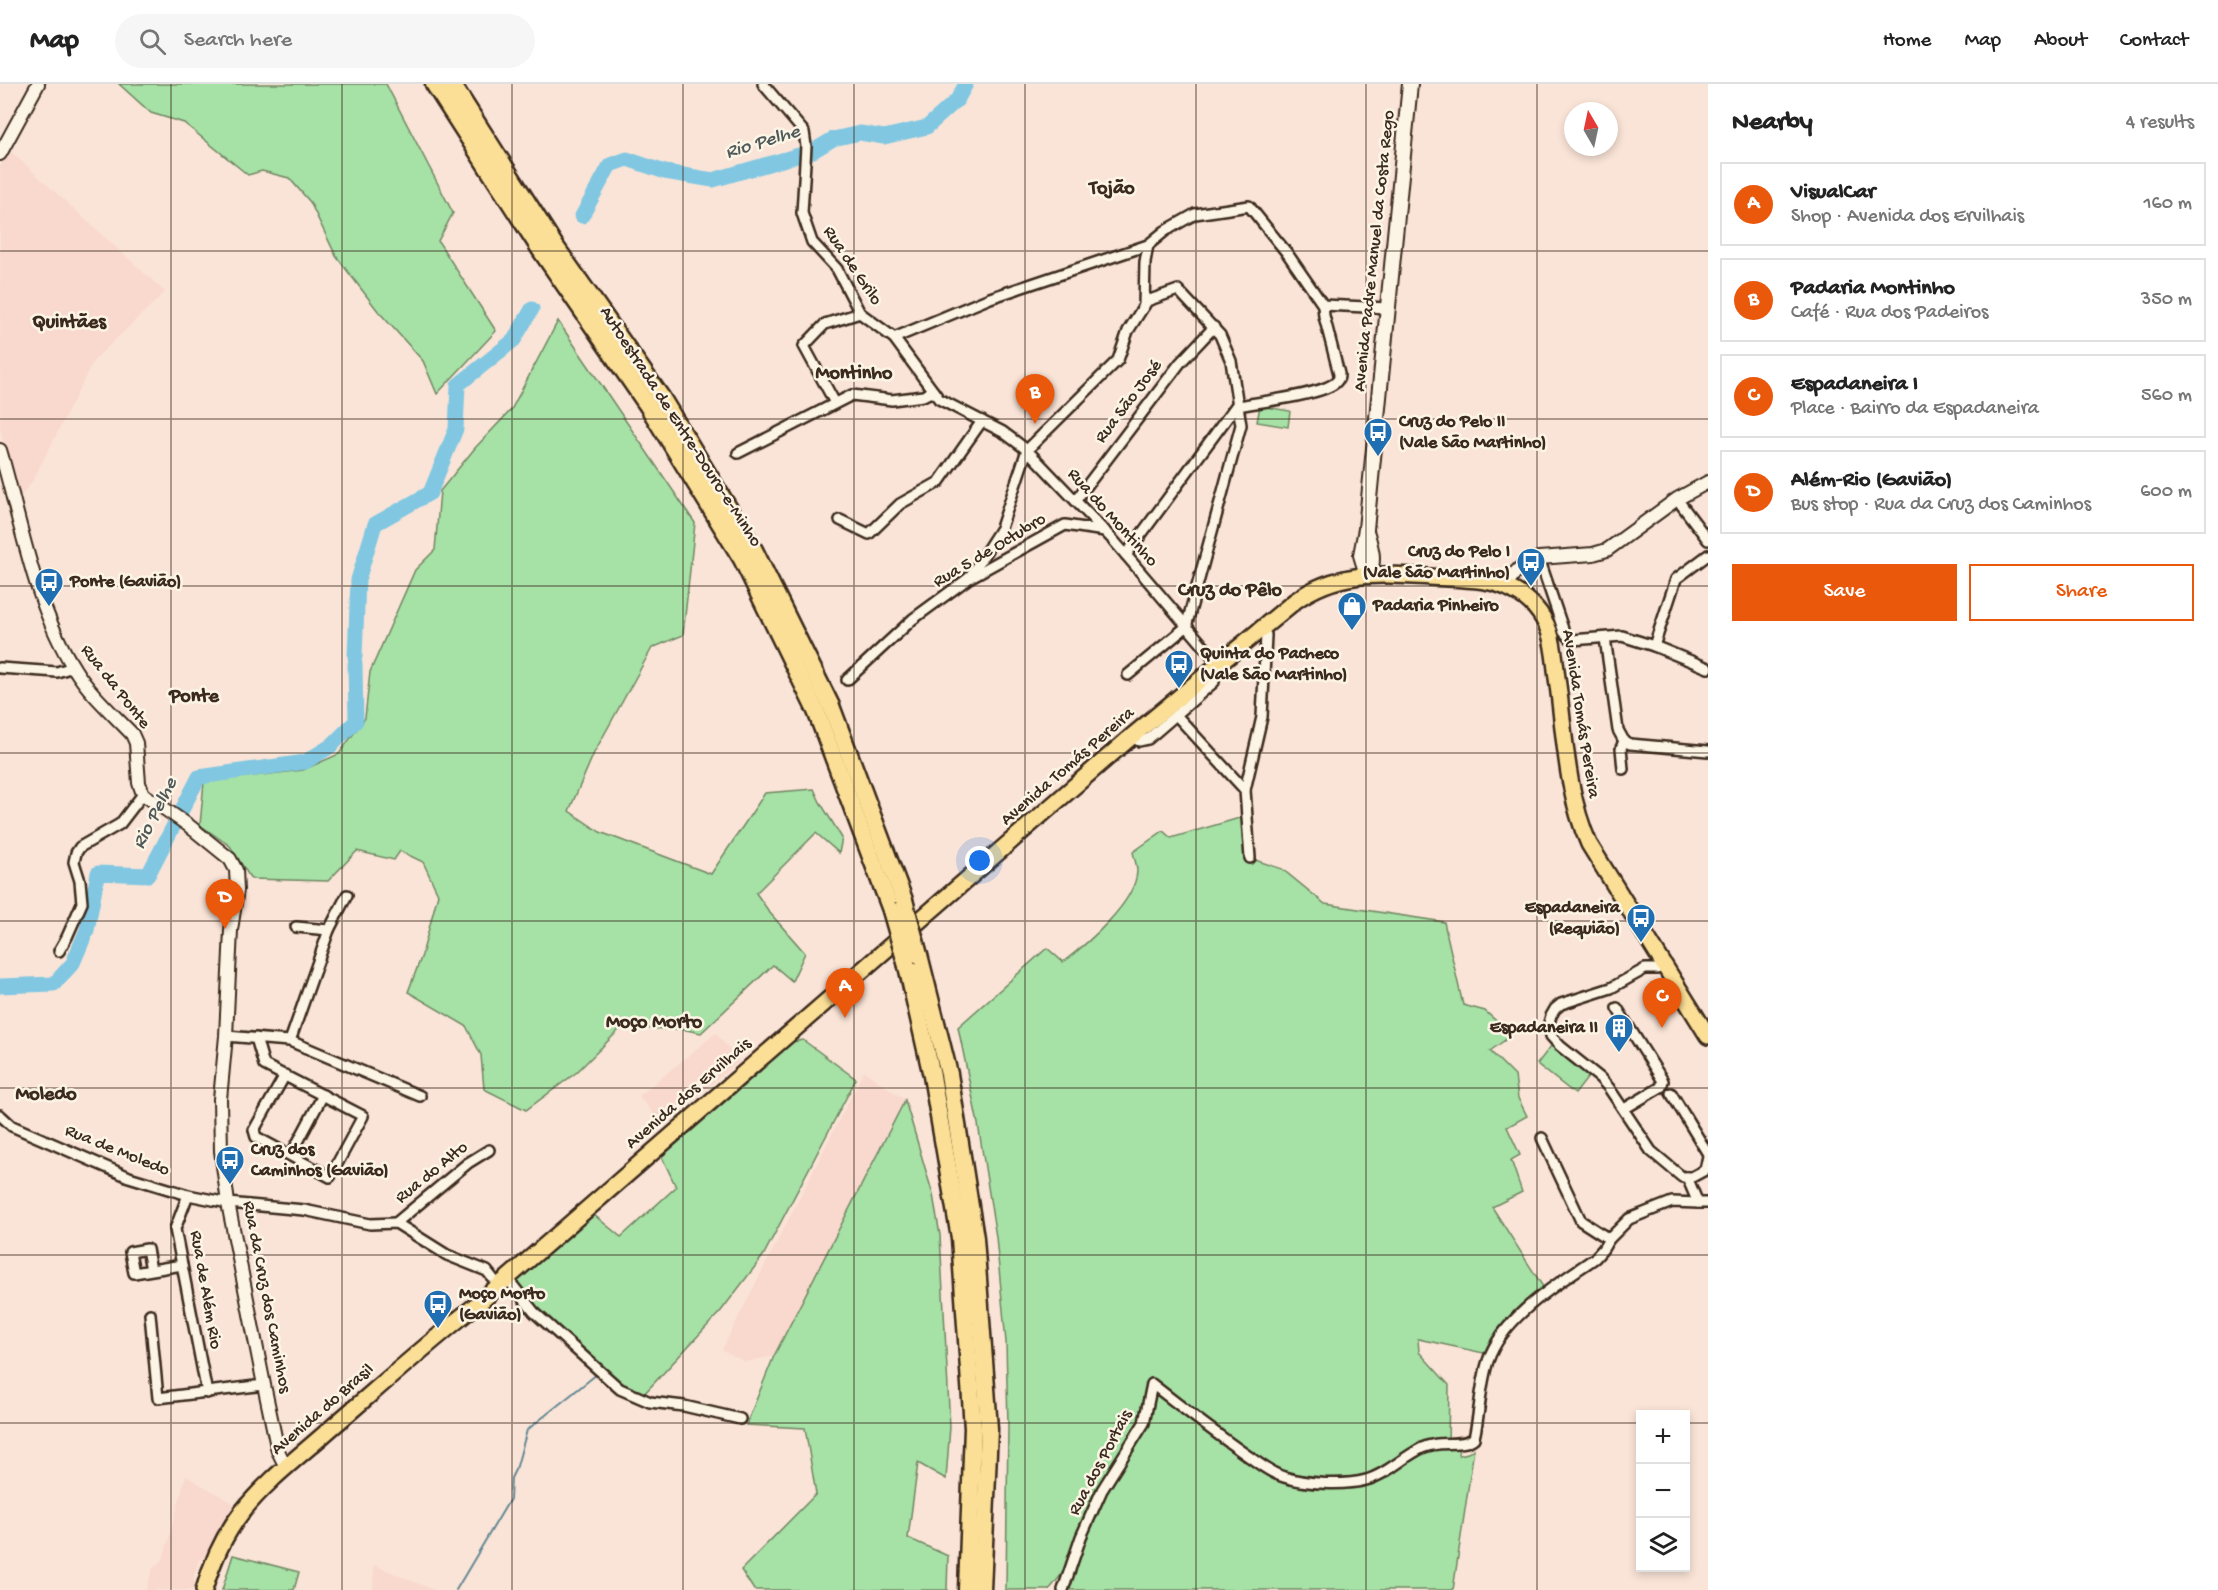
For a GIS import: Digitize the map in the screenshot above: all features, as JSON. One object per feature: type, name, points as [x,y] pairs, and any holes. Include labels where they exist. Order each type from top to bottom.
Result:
[{"type":"highway","name":"Autoestrada de Entre-Douro-e-Minho","points":[[435,84],[542,252],[648,406],[742,559],[816,711],[897,905]]},
{"type":"highway","name":"Autoestrada de Entre-Douro-e-Minho","points":[[452,84],[555,246],[661,397],[754,550],[831,706],[897,905],[949,1074],[975,1238],[989,1429],[982,1590]]},
{"type":"highway","name":"Autoestrada de Entre-Douro-e-Minho","points":[[913,961],[960,1238],[973,1428],[967,1590]]},
{"type":"main road","name":"Avenida Padre Manuel da Costa Rego","points":[[1367,575],[1366,529],[1410,84]]},
{"type":"main road","points":[[1328,582],[1345,574],[1366,552],[1395,575]]},
{"type":"main road","name":"Avenida Tomás Pereira","points":[[905,934],[1131,737],[1307,592],[1328,582],[1367,575],[1482,581],[1506,586],[1516,591],[1543,617],[1552,643],[1573,796],[1579,822],[1589,844],[1708,1036]]},
{"type":"main road","name":"Avenida dos Ervilhais","points":[[502,1281],[905,934]]},
{"type":"main road","name":"Avenida do Brasil","points":[[204,1590],[230,1529],[249,1504],[286,1467],[502,1281]]},
{"type":"street","points":[[0,154],[38,84]]},
{"type":"street","name":"Rua de Grilo","points":[[763,84],[804,132],[806,146],[802,213],[812,242],[837,269],[860,313],[894,338],[939,399],[1003,432],[1027,450]]},
{"type":"street","points":[[894,338],[990,298],[1148,245],[1165,231],[1195,214],[1249,206],[1287,253],[1323,305],[1339,379],[1335,384],[1313,392],[1238,405],[1126,555]]},
{"type":"street","points":[[1144,306],[1145,262],[1148,245]]},
{"type":"street","points":[[969,578],[1001,528],[1027,450],[1118,360],[1128,331],[1147,301],[1178,290],[1220,335],[1231,361],[1241,425],[1186,627],[1128,675]]},
{"type":"street","points":[[1323,305],[1388,308]]},
{"type":"street","points":[[835,404],[804,346],[825,324],[860,313]]},
{"type":"street","name":"Rua São José","points":[[1076,500],[1180,363],[1214,327]]},
{"type":"street","points":[[738,453],[852,395],[892,400],[923,396],[933,391]]},
{"type":"street","points":[[840,520],[869,534],[900,504],[939,482],[982,421]]},
{"type":"street","name":"Rua da Ponte","points":[[0,450],[37,583],[64,651],[87,687],[132,734],[136,742],[139,783],[143,794]]},
{"type":"street","name":"Rua do Montinho","points":[[1027,450],[1105,531],[1216,666]]},
{"type":"street","points":[[1506,586],[1522,565],[1539,558],[1593,554],[1607,550],[1677,500],[1708,482]]},
{"type":"street","points":[[1677,500],[1708,540]]},
{"type":"street","name":"Rua 5 de Octubro","points":[[847,680],[913,619],[969,578],[1065,525],[1105,531]]},
{"type":"street","points":[[1654,646],[1676,579],[1708,555]]},
{"type":"street","points":[[1539,558],[1564,632],[1572,640],[1622,636],[1708,668]]},
{"type":"street","points":[[1251,858],[1245,790],[1262,717],[1266,635],[1261,629]]},
{"type":"street","points":[[1605,638],[1618,730],[1624,741],[1630,744],[1708,751]]},
{"type":"street","points":[[1131,737],[1139,741],[1148,739],[1214,682],[1216,666]]},
{"type":"street","points":[[0,668],[57,672],[73,667]]},
{"type":"street","points":[[1176,715],[1245,790]]},
{"type":"street","points":[[1623,769],[1621,748],[1624,741]]},
{"type":"street","points":[[58,951],[67,938],[82,903],[80,881],[74,862],[80,846],[120,824],[143,794]]},
{"type":"street","name":"Rua da Cruz dos Caminhos","points":[[143,794],[188,825],[230,859],[236,870],[237,890],[229,952],[226,1036],[219,1112],[228,1203],[278,1451],[286,1467]]},
{"type":"street","points":[[290,1041],[330,930],[347,895]]},
{"type":"street","points":[[296,927],[330,930]]},
{"type":"street","points":[[1646,969],[1650,957],[1661,959],[1657,969],[1646,969],[1611,988],[1561,1004],[1555,1009],[1549,1023],[1551,1036],[1600,1078],[1624,1109],[1650,1151],[1682,1177],[1692,1177],[1705,1170],[1708,1155],[1671,1093]]},
{"type":"street","points":[[1617,1008],[1663,1081],[1660,1087],[1624,1109]]},
{"type":"street","points":[[226,1036],[290,1041],[420,1096]]},
{"type":"street","points":[[256,1038],[264,1065],[285,1075],[363,1116],[330,1177],[256,1137],[254,1130],[285,1075]]},
{"type":"street","points":[[291,1155],[323,1095]]},
{"type":"street","name":"Rua de Moledo","points":[[0,1115],[12,1126],[129,1177],[188,1195],[228,1203],[304,1210],[370,1224],[396,1223]]},
{"type":"street","points":[[1542,1138],[1581,1221],[1609,1239],[1629,1219],[1672,1202],[1708,1203]]},
{"type":"street","name":"Rua do Alto","points":[[396,1223],[468,1162],[489,1150]]},
{"type":"street","points":[[1687,1177],[1698,1203]]},
{"type":"street","name":"Rua de Além Rio","points":[[188,1195],[175,1228],[207,1393]]},
{"type":"street","points":[[396,1223],[447,1255],[487,1271],[502,1281],[620,1389],[650,1402],[684,1406],[740,1419]]},
{"type":"street","name":"Rua dos Portais","points":[[1063,1590],[1081,1537],[1102,1490],[1140,1432],[1152,1384],[1226,1441],[1283,1477],[1313,1482],[1366,1480],[1379,1475],[1410,1453],[1426,1445],[1441,1442],[1463,1443],[1474,1438],[1484,1375],[1494,1346],[1519,1315],[1538,1298],[1595,1258],[1609,1239]]},
{"type":"street","points":[[151,1270],[182,1265]]},
{"type":"street","points":[[150,1314],[158,1398],[264,1385]]},
{"type":"street","points":[[276,1438],[290,1454],[300,1456]]},
{"type":"shaded area","points":[[9,150],[165,292],[94,360],[32,482],[20,497],[0,429],[0,167]]},
{"type":"shaded area","points":[[716,1033],[739,1061],[662,1124],[639,1096]]},
{"type":"shaded area","points":[[864,1071],[905,1100],[774,1356],[745,1362],[722,1350]]},
{"type":"shaded area","points":[[186,1476],[238,1506],[208,1555],[199,1560],[193,1579],[196,1586],[194,1590],[146,1590],[153,1568],[163,1560]]},
{"type":"shaded area","points":[[374,1565],[419,1584],[435,1590],[373,1590]]},
{"type":"green space","points":[[119,84],[386,84],[453,213],[438,241],[496,331],[437,394],[423,361],[378,311],[336,256],[310,202],[289,178],[262,171],[248,175],[184,123],[151,113]]},
{"type":"green space","points":[[558,321],[695,523],[683,635],[652,648],[594,753],[569,811],[600,832],[711,874],[765,793],[814,789],[842,838],[839,853],[816,833],[756,893],[770,913],[805,953],[792,981],[773,965],[701,1033],[681,1029],[621,1028],[577,1072],[526,1110],[484,1089],[481,1055],[466,1026],[408,992],[422,955],[438,894],[423,862],[400,851],[394,860],[357,851],[328,881],[251,879],[230,846],[200,825],[204,782],[303,770],[339,754],[365,718],[370,672],[415,570],[435,550],[440,491],[475,448],[511,410]]},
{"type":"green space","points":[[1260,406],[1290,411],[1288,427],[1257,422]]},
{"type":"green space","points":[[1243,817],[1246,857],[1282,869],[1325,904],[1444,922],[1463,1005],[1485,1011],[1512,1035],[1490,1051],[1515,1076],[1518,1098],[1527,1116],[1507,1127],[1520,1155],[1511,1160],[1522,1192],[1492,1207],[1545,1290],[1504,1325],[1488,1354],[1418,1339],[1419,1352],[1449,1385],[1448,1448],[1458,1448],[1459,1455],[1474,1449],[1453,1590],[1067,1590],[1062,1574],[1049,1590],[1006,1590],[1008,1425],[1006,1342],[996,1237],[978,1124],[958,1027],[1047,948],[1063,962],[1085,945],[1109,921],[1135,883],[1137,866],[1133,852],[1163,831],[1171,838]]},
{"type":"green space","points":[[803,1040],[856,1079],[763,1256],[721,1311],[642,1396],[628,1391],[562,1333],[530,1301],[515,1280],[594,1215],[621,1237],[676,1187],[661,1155],[792,1042]]},
{"type":"green space","points":[[1551,1046],[1589,1076],[1575,1094],[1537,1064]]},
{"type":"green space","points":[[905,1100],[933,1195],[940,1235],[950,1427],[946,1479],[918,1463],[908,1538],[948,1556],[947,1590],[754,1590],[741,1570],[816,1494],[805,1428],[746,1425],[774,1356]]},
{"type":"green space","points":[[233,1555],[299,1572],[294,1590],[222,1590]]},
{"type":"waterway","name":"Rio Pelhe","points":[[582,216],[610,165],[627,159],[665,172],[713,180],[813,151],[833,139],[860,133],[884,137],[927,127],[957,100],[966,84]]},
{"type":"waterway","name":"Rio Pelhe","points":[[355,657],[358,580],[375,524],[430,493],[456,429],[458,385],[514,340],[532,309]]},
{"type":"waterway","name":"Rio Pelhe","points":[[0,986],[54,984],[73,963],[87,930],[98,873],[148,875],[199,777],[305,762],[331,746],[356,721],[355,664]]},
{"type":"waterway","points":[[456,1590],[510,1499],[511,1478],[517,1466],[527,1430],[597,1374]]},
{"type":"place","name":"Padaria Montinho","points":[[1035,424]]},
{"type":"place","name":"Cruz do Pelo II (Vale São Martinho)","points":[[1378,458]]},
{"type":"place","name":"Cruz do Pelo I (Vale São Martinho)","points":[[1531,588]]},
{"type":"place","name":"Ponte (Gavião)","points":[[49,608]]},
{"type":"place","name":"Padaria Pinheiro","points":[[1352,632]]},
{"type":"place","name":"Quinta do Pacheco (Vale São Martinho)","points":[[1179,690]]},
{"type":"place","name":"Além-Rio (Gavião)","points":[[225,929]]},
{"type":"place","name":"Espadaneira (Requião)","points":[[1641,944]]},
{"type":"place","name":"VisualCar","points":[[845,1018]]},
{"type":"place","name":"Espadaneira I","points":[[1662,1028]]},
{"type":"place","name":"Espadaneira II","points":[[1619,1054]]},
{"type":"place","name":"Cruz dos Caminhos (Gavião)","points":[[230,1186]]},
{"type":"place","name":"Moço Morto (Gavião)","points":[[438,1330]]},
{"type":"district","name":"Tojão","points":[[1112,189]]},
{"type":"district","name":"Quintães","points":[[69,323]]},
{"type":"district","name":"Montinho","points":[[854,374]]},
{"type":"district","name":"Cruz do Pêlo","points":[[1230,591]]},
{"type":"district","name":"Ponte","points":[[194,697]]},
{"type":"district","name":"Moço Morto","points":[[654,1023]]},
{"type":"district","name":"Moledo","points":[[46,1095]]}]
